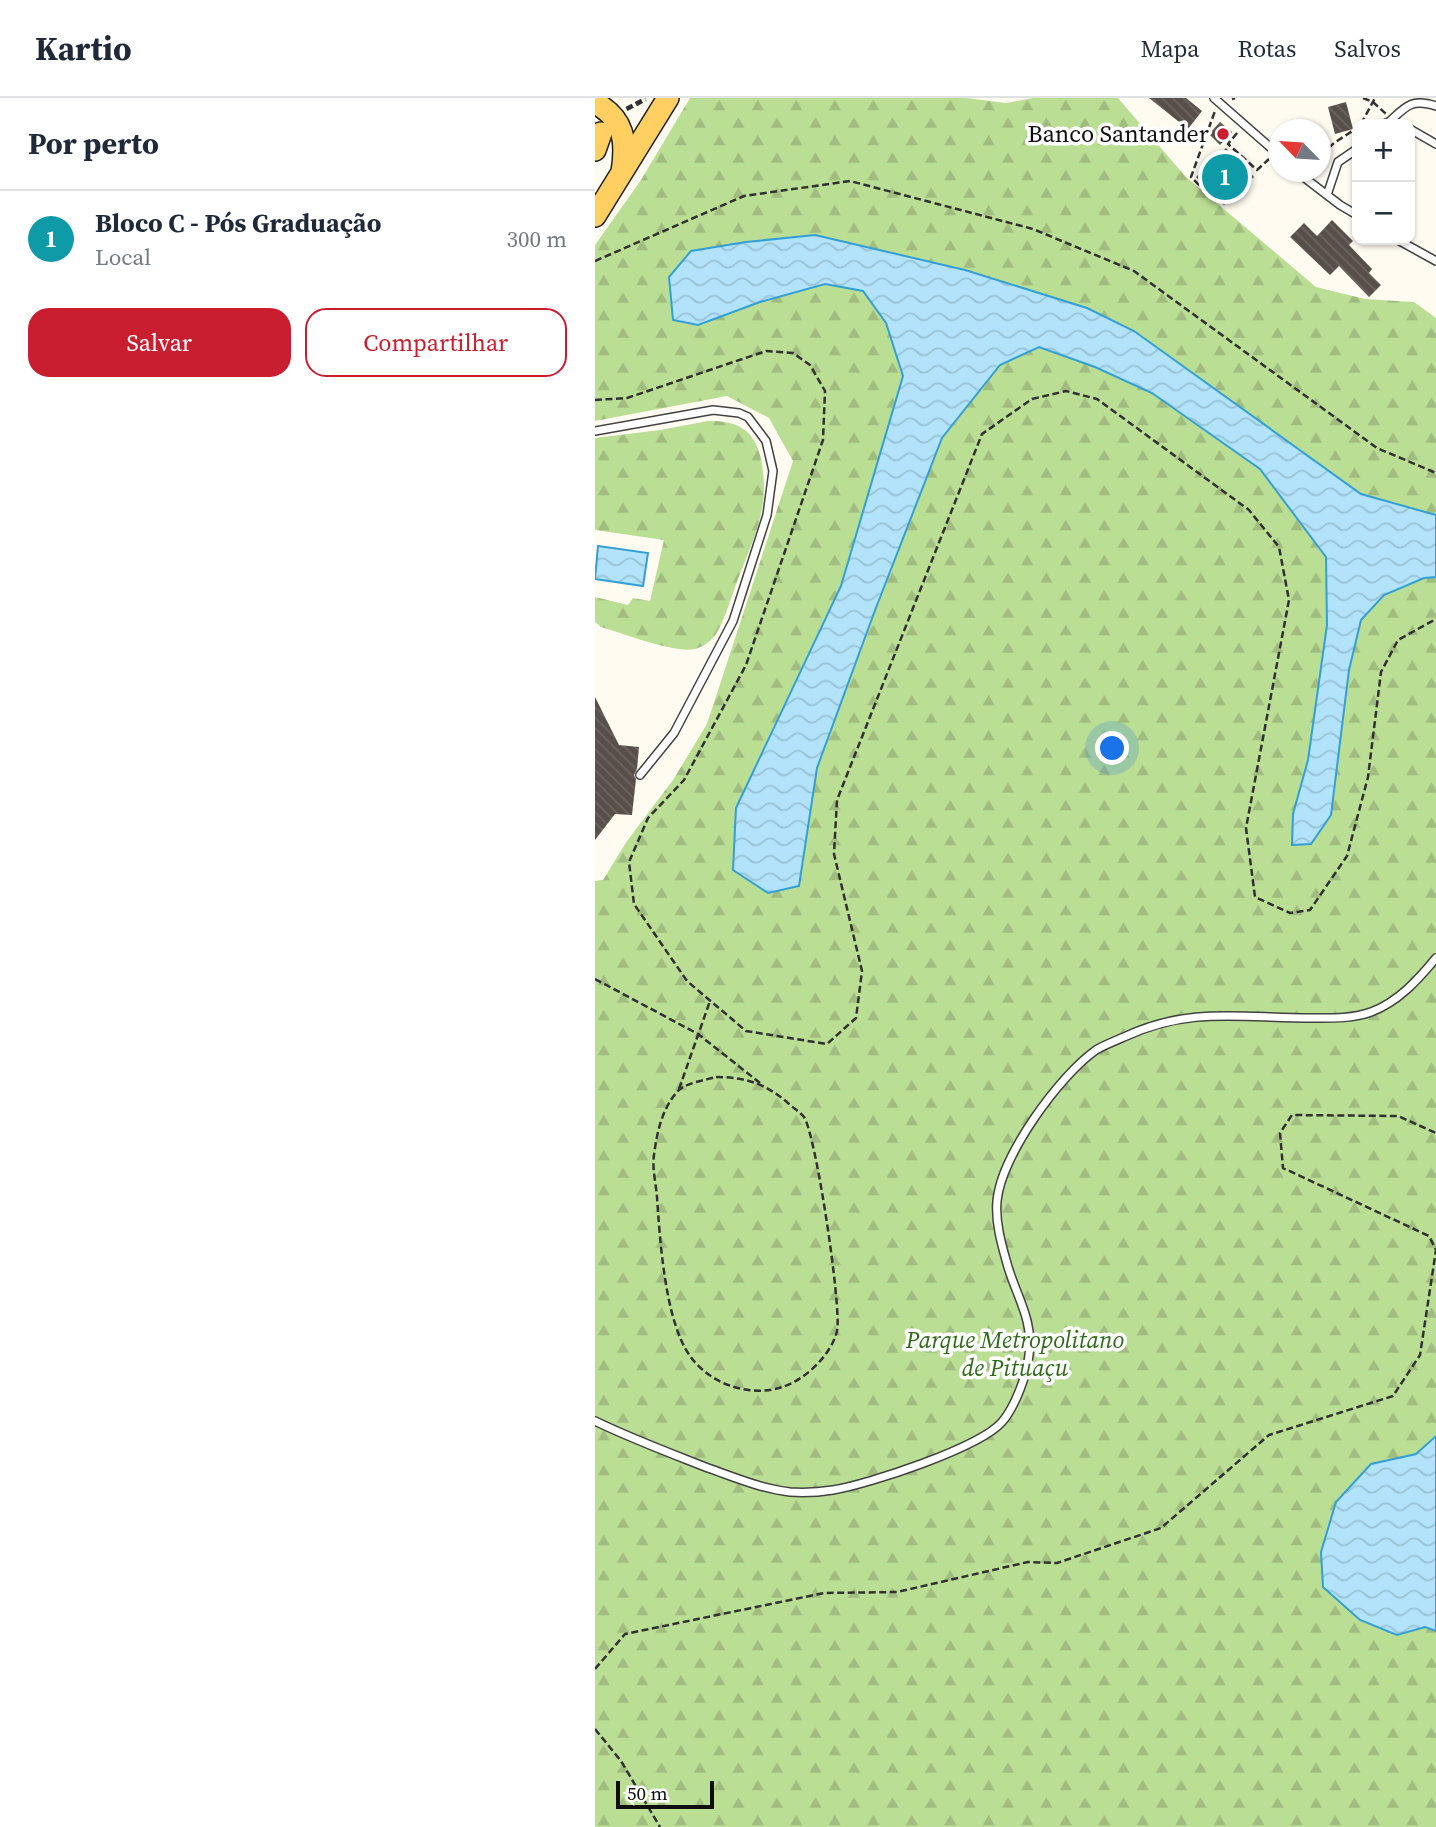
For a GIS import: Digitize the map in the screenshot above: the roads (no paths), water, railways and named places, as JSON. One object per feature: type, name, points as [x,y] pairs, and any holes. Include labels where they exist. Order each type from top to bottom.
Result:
[{"type":"main road","points":[[595,216],[668,98]]},
{"type":"main road","points":[[606,117],[613,114],[623,136],[625,156],[622,174]]},
{"type":"lane","points":[[1214,98],[1268,149]]},
{"type":"lane","points":[[1392,119],[1410,103],[1421,102],[1436,106]]},
{"type":"lane","points":[[1415,132],[1436,144]]},
{"type":"lane","points":[[1327,195],[1338,162],[1352,152]]},
{"type":"lane","points":[[1310,182],[1352,212]]},
{"type":"lane","points":[[1407,245],[1436,261]]},
{"type":"lane","points":[[595,431],[713,410],[727,411],[748,417],[766,441],[771,457],[772,493],[767,515],[733,621],[674,733],[640,775]]},
{"type":"lane","points":[[595,1421],[636,1441],[720,1472],[757,1485],[790,1492],[830,1491],[865,1483],[960,1449],[988,1435],[1004,1421],[1022,1384],[1029,1354],[1029,1324],[1009,1269],[998,1227],[997,1201],[1002,1180],[1033,1121],[1062,1080],[1097,1049],[1143,1028],[1196,1015],[1337,1018],[1368,1014],[1390,1003],[1418,979],[1436,958]]},
{"type":"water","points":[[815,235],[965,270],[1087,308],[1134,331],[1361,494],[1436,515],[1436,577],[1424,578],[1384,595],[1361,620],[1349,670],[1331,815],[1311,844],[1292,845],[1293,814],[1308,760],[1327,625],[1326,557],[1260,469],[1152,393],[1095,367],[1039,347],[1000,365],[942,438],[817,768],[799,886],[768,893],[733,870],[736,808],[841,586],[903,376],[886,323],[863,291],[825,284],[760,302],[698,325],[673,320],[669,277],[691,251]]},
{"type":"water","points":[[598,546],[648,553],[643,586],[595,579]]},
{"type":"water","points":[[1436,1436],[1436,1631],[1425,1627],[1397,1635],[1360,1620],[1323,1587],[1321,1552],[1336,1502],[1371,1464],[1416,1454]]},
{"type":"place","name":"Banco Santander","points":[[1223,134]]},
{"type":"place","name":"Bloco C - Pós Graduação","points":[[1225,177]]},
{"type":"park label","name":"Parque Metropolitano de Pituaçu","points":[[1015,1354]]}]
